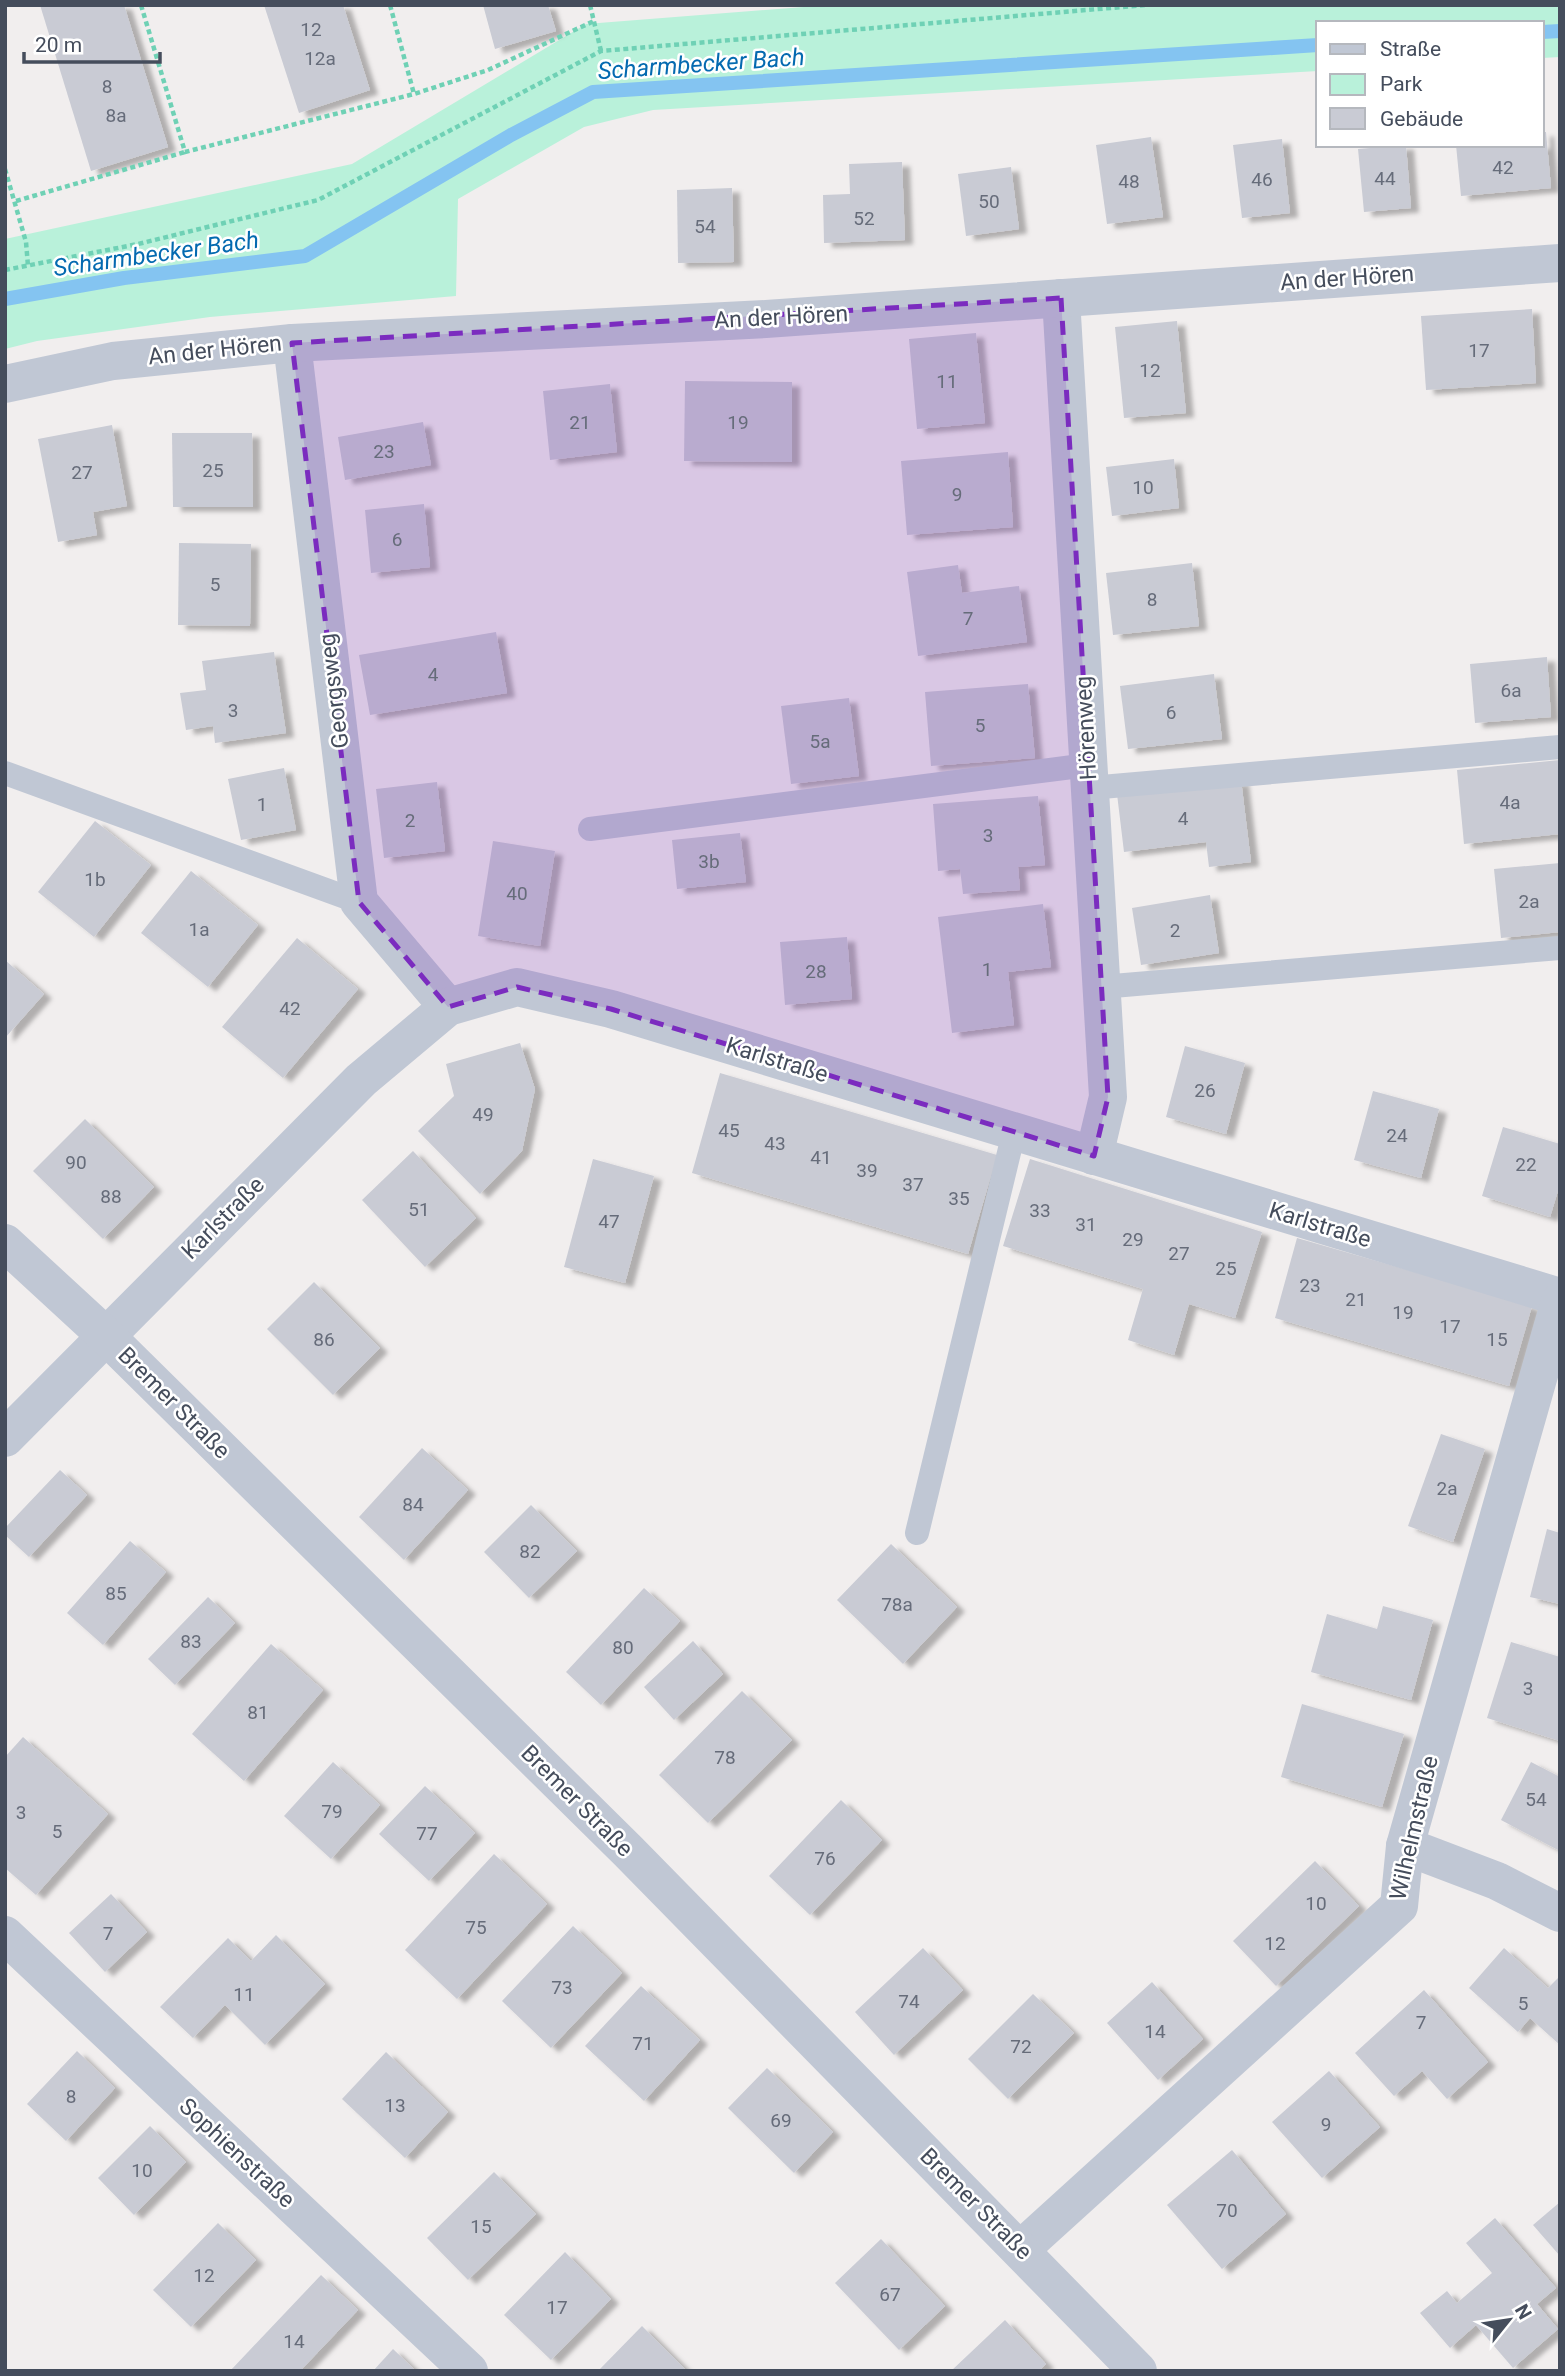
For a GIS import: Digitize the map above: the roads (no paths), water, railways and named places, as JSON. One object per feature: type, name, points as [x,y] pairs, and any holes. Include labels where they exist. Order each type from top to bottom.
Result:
[{"type":"street","name":"An der Hören","points":[[5,384],[113,361],[292,342],[766,318],[1560,263]]},
{"type":"street","name":"Hörenweg","points":[[1061,299],[1108,1097],[1094,1156]]},
{"type":"street","name":"Georgsweg","points":[[292,342],[359,902]]},
{"type":"street","points":[[359,902],[448,1007]]},
{"type":"street","name":"Karlstraße","points":[[5,1438],[361,1080],[448,1007],[517,987],[611,1009],[1560,1299]]},
{"type":"street","name":"Bremer Straße","points":[[5,1243],[106,1336],[628,1851],[1138,2371]]},
{"type":"street","name":"Wilhelmstraße","points":[[1021,2249],[1399,1906],[1405,1846],[1560,1299]]},
{"type":"street","points":[[1405,1846],[1497,1881],[1560,1913]]},
{"type":"street","name":"Sophienstraße","points":[[5,1935],[469,2371]]},
{"type":"lane","points":[[590,830],[1089,776],[1560,747]]},
{"type":"lane","points":[[5,773],[359,902]]},
{"type":"lane","points":[[1101,987],[1560,948]]},
{"type":"lane","points":[[917,1533],[1014,1132]]},
{"type":"waterway","name":"Scharmbecker Bach","points":[[1544,32],[1560,31]]},
{"type":"waterway","name":"Scharmbecker Bach","points":[[5,299],[124,278],[305,256],[511,135],[593,92],[1316,45]]}]
